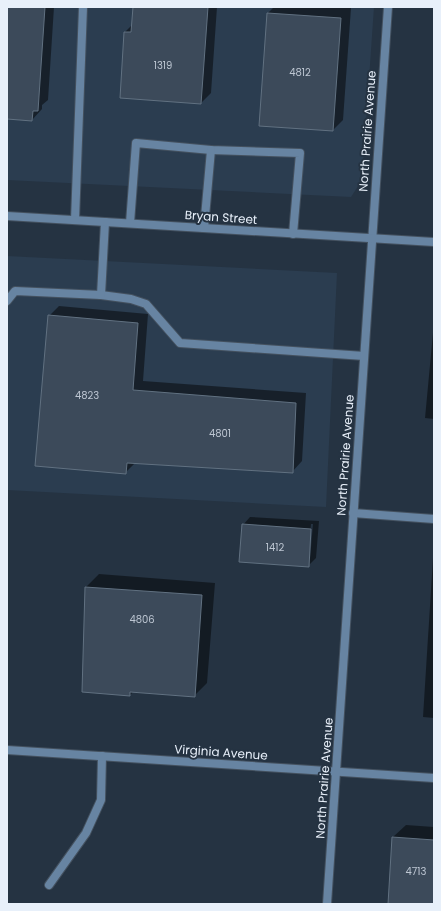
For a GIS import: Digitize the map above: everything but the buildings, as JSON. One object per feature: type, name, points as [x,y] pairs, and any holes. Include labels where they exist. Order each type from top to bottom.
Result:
[{"type":"street","points":[[74,220],[83,7]]},
{"type":"street","name":"North Prairie Avenue","points":[[327,904],[388,7]]},
{"type":"street","points":[[130,223],[136,144],[211,150],[300,153],[293,234]]},
{"type":"street","points":[[204,228],[211,150]]},
{"type":"street","name":"Bryan Street","points":[[7,216],[434,242]]},
{"type":"street","points":[[101,295],[104,222]]},
{"type":"street","points":[[7,301],[15,291],[101,295],[131,299],[146,304],[180,343],[364,356]]},
{"type":"street","points":[[354,513],[434,519]]},
{"type":"street","name":"Virginia Avenue","points":[[7,750],[434,778]]},
{"type":"street","points":[[49,885],[86,833],[101,800],[102,756]]},
{"type":"shaded area","points":[[7,7],[374,7],[362,180],[351,197],[7,180]]},
{"type":"shaded area","points":[[7,256],[337,273],[326,507],[7,490]]}]
